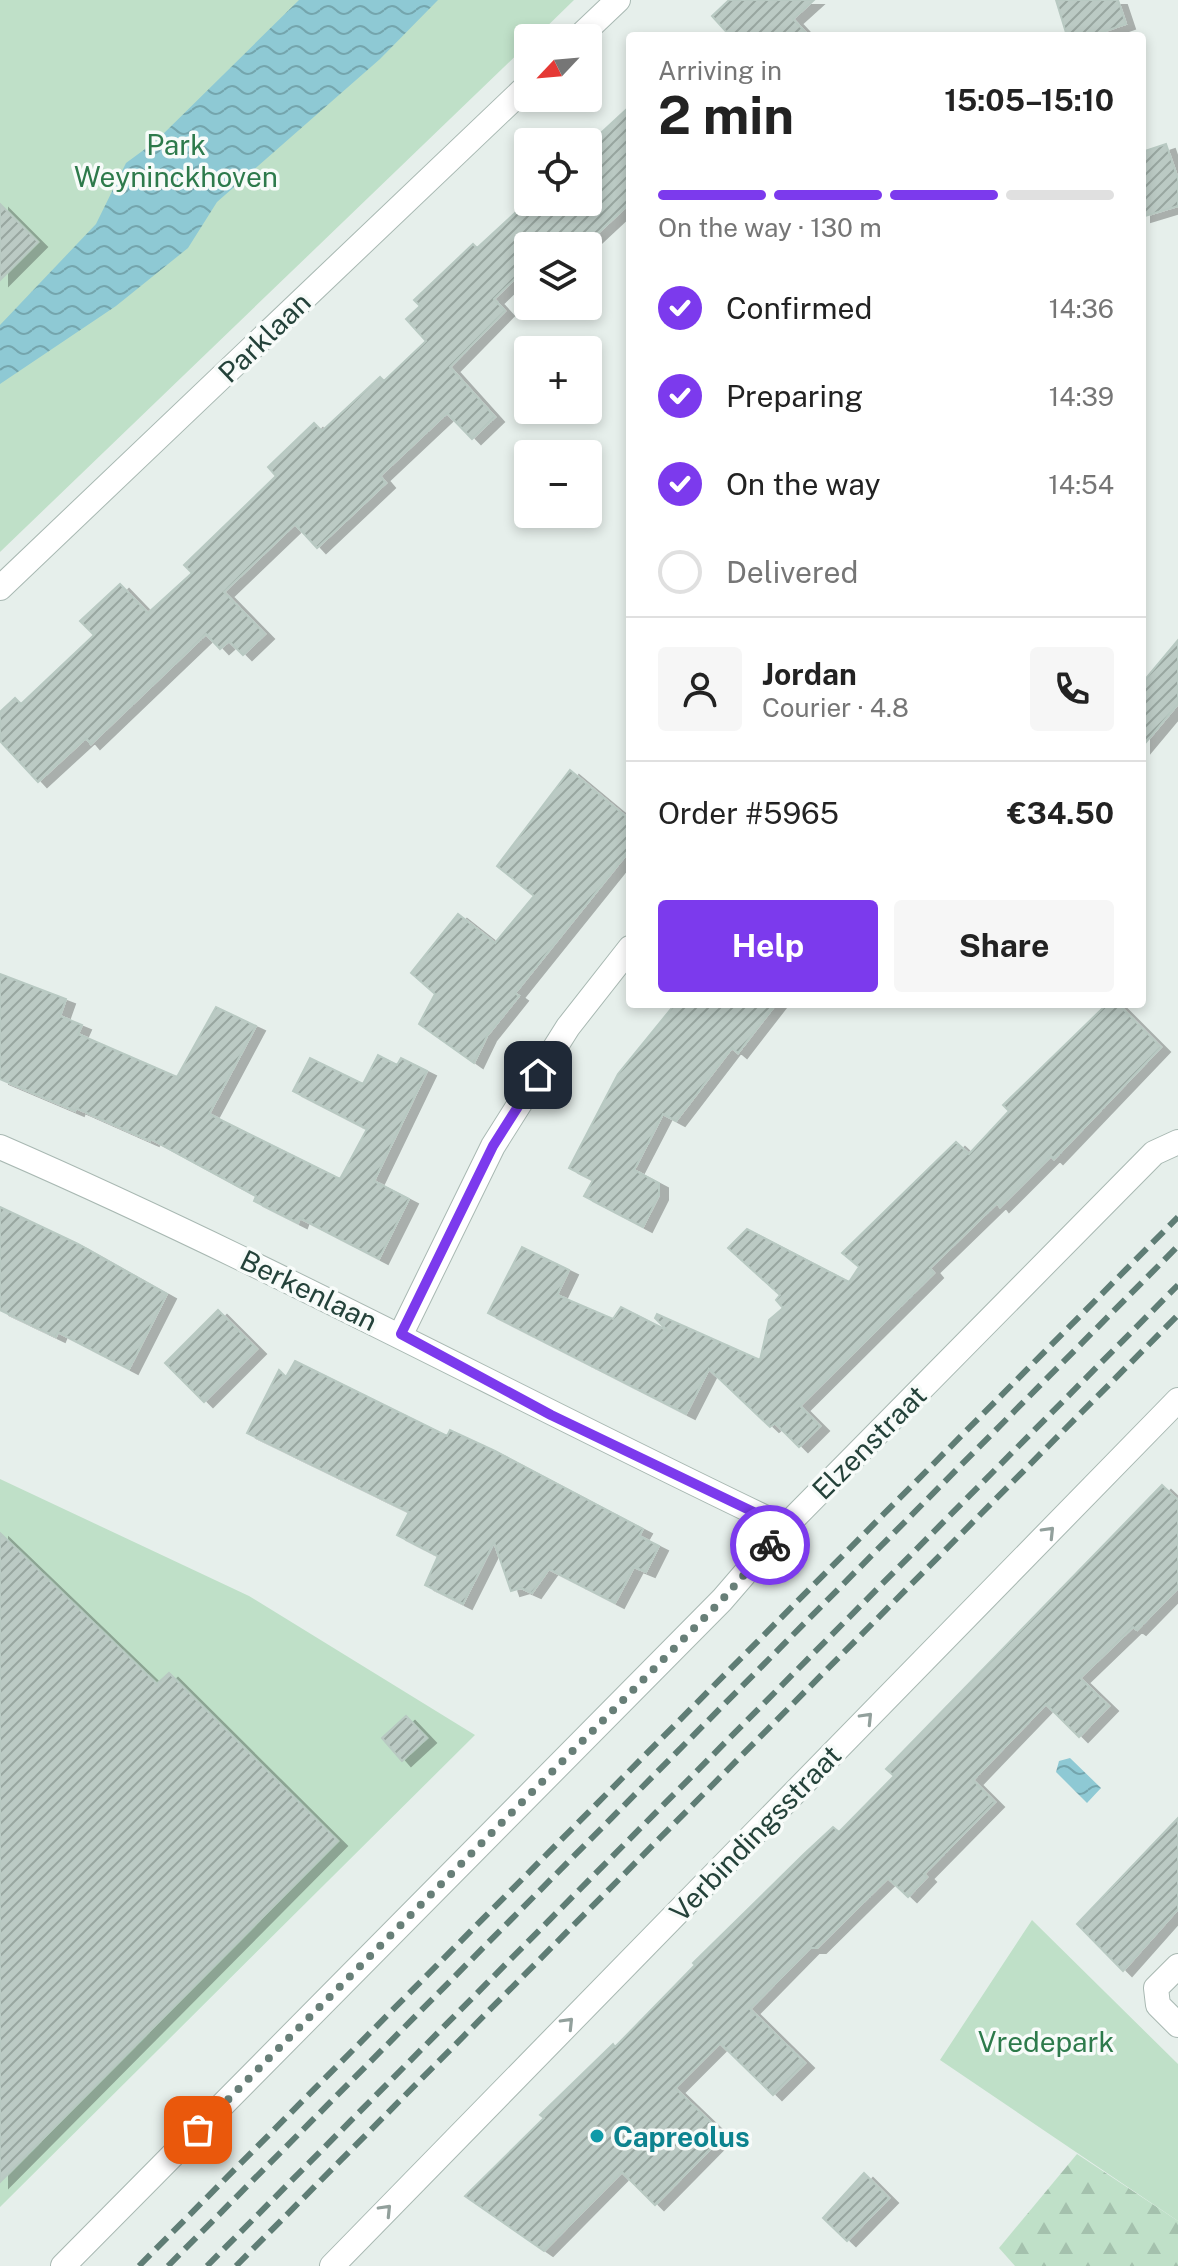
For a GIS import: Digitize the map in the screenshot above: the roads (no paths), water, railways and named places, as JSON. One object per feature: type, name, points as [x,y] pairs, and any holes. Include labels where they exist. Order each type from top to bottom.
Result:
[{"type":"street","points":[[593,24],[618,0]]},
{"type":"street","name":"Parklaan","points":[[0,588],[514,98]]},
{"type":"street","points":[[401,1334],[493,1146],[568,1027],[626,953]]},
{"type":"street","name":"Elzenstraat","points":[[63,2266],[722,1600],[785,1527],[1154,1153],[1178,1142]]},
{"type":"street","name":"Berkenlaan","points":[[0,1147],[137,1206],[401,1334],[551,1415],[785,1527]]},
{"type":"street","name":"Verbindingsstraat","points":[[332,2266],[1178,1400]]},
{"type":"street","points":[[1178,1966],[1156,1988],[1158,2005],[1178,2025]]},
{"type":"water","points":[[299,0],[438,0],[380,59],[217,202],[188,248],[116,306],[0,384],[0,325],[96,224],[126,163],[156,141]]},
{"type":"water","points":[[1070,1758],[1101,1788],[1087,1803],[1056,1772],[1059,1761]]},
{"type":"railway","points":[[139,2266],[1178,1217]]},
{"type":"railway","points":[[168,2266],[1178,1246]]},
{"type":"railway","points":[[207,2266],[1178,1285]]},
{"type":"railway","points":[[236,2266],[1178,1315]]},
{"type":"place","name":"Capreolus","points":[[597,2136]]},
{"type":"park label","name":"Park Weyninckhoven","points":[[176,160]]},
{"type":"park label","name":"Vredepark","points":[[1046,2041]]}]
